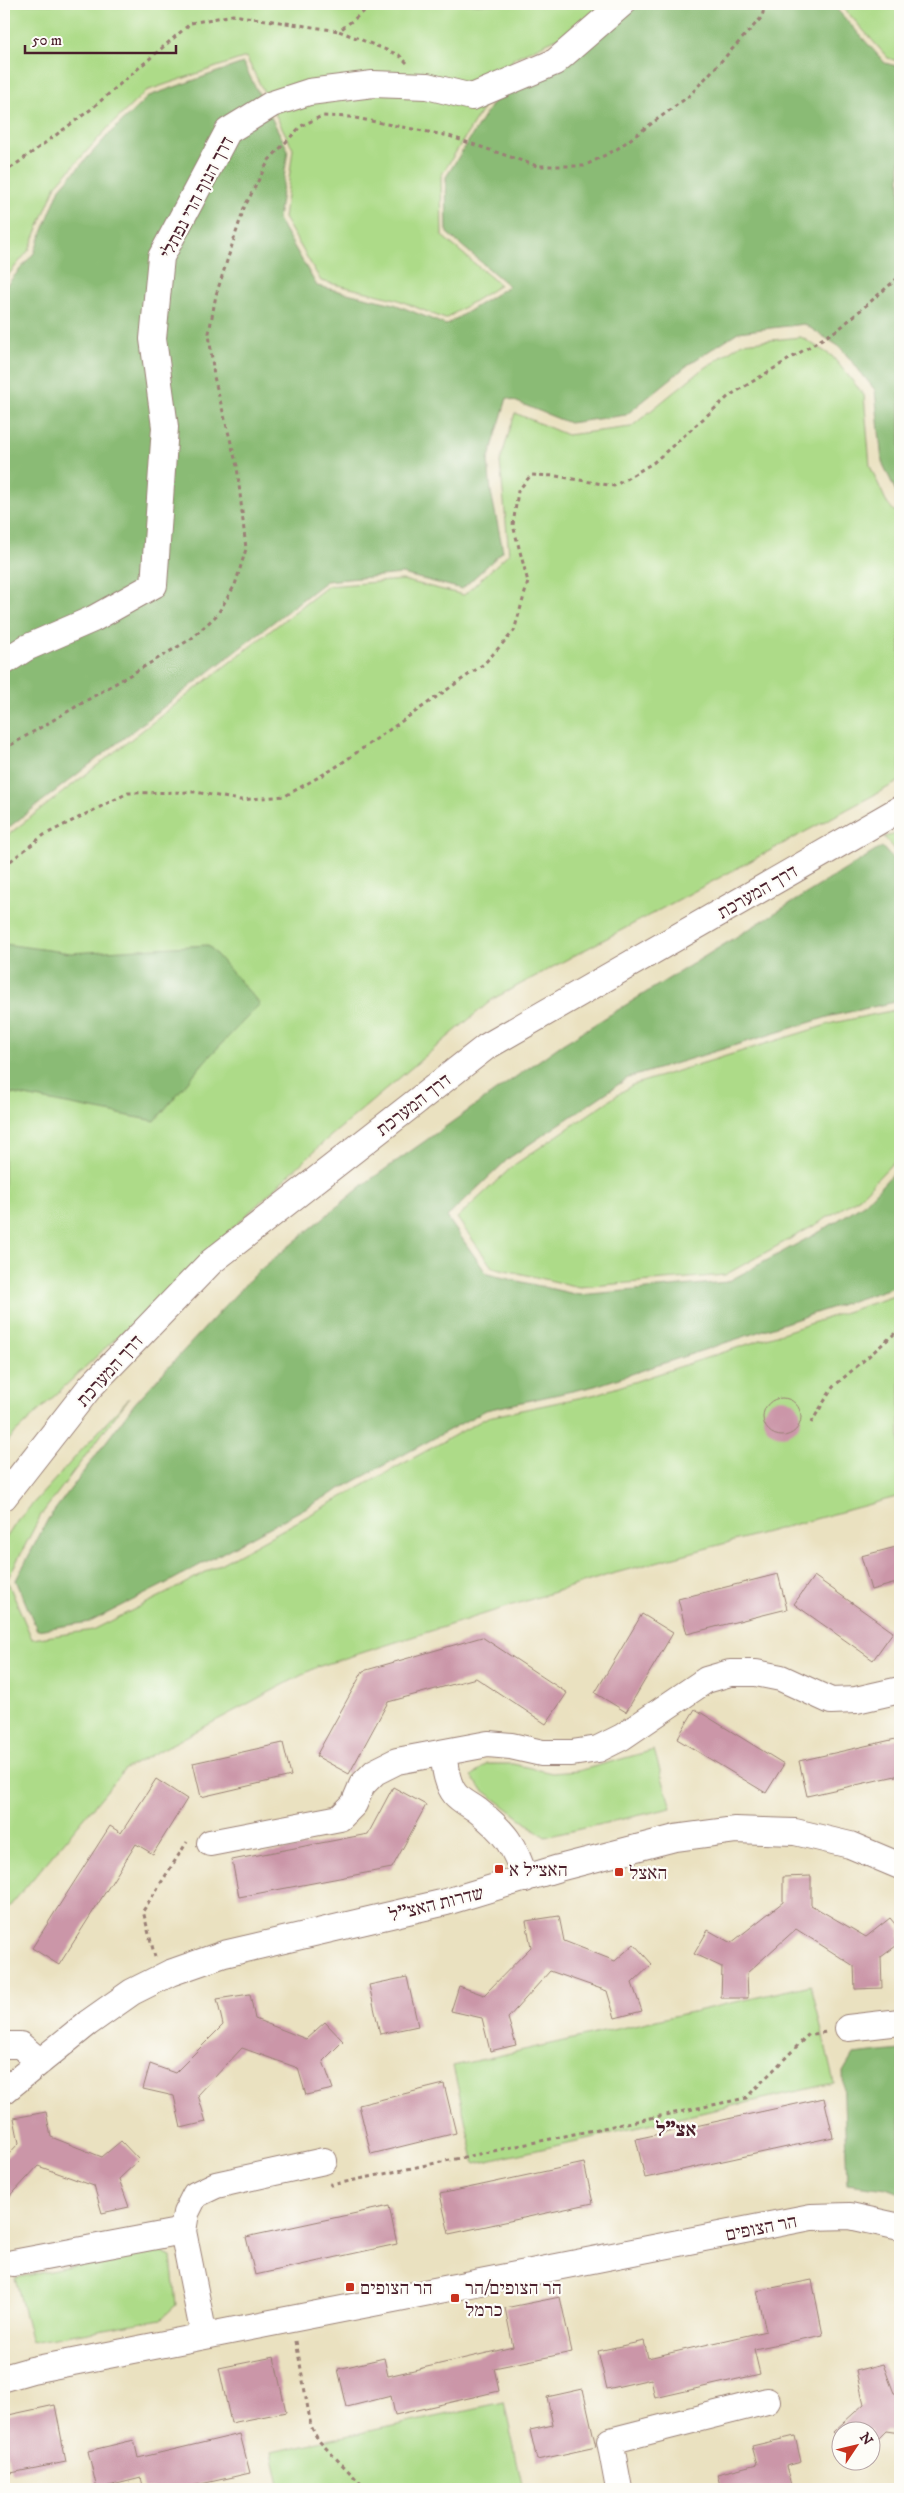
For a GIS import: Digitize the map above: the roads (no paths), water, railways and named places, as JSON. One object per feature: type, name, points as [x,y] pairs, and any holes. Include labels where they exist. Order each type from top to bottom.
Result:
[{"type":"street","name":"דרך הנוף הרי נפתלי","points":[[4,662],[26,648],[93,619],[154,585],[164,427],[153,339],[161,257],[228,131],[272,104],[309,92],[373,84],[427,86],[472,97],[555,62],[622,4]]},
{"type":"street","name":"דרך המערכת","points":[[4,1497],[90,1387],[211,1262],[486,1047],[900,809]]},
{"type":"street","points":[[210,1843],[340,1818],[354,1804],[362,1785],[375,1772],[397,1761],[488,1744],[511,1746],[542,1753],[572,1753],[598,1750],[622,1737],[706,1680],[730,1673],[756,1673],[781,1678],[831,1701],[856,1700],[900,1690]]},
{"type":"street","points":[[443,1753],[448,1782],[455,1794],[489,1820],[507,1837],[517,1853],[525,1879]]},
{"type":"street","name":"שדרות האצ\"ל","points":[[4,2091],[88,2023],[132,1992],[160,1978],[224,1954],[446,1902],[675,1838],[735,1830],[795,1832],[850,1845],[900,1866]]},
{"type":"street","points":[[848,2028],[900,2022]]},
{"type":"street","points":[[4,2045],[20,2045],[40,2062]]},
{"type":"street","points":[[204,2336],[183,2231],[186,2213],[195,2195],[216,2185],[324,2161]]},
{"type":"street","name":"הר הצופים","points":[[4,2378],[32,2370],[811,2217],[850,2216],[900,2227]]},
{"type":"street","points":[[14,2263],[183,2231]]},
{"type":"street","points":[[619,2489],[610,2441],[767,2401]]},
{"type":"place","name":"האצ״ל א","points":[[499,1869]]},
{"type":"place","name":"האצל","points":[[619,1872]]},
{"type":"place","name":"הר הצופים","points":[[350,2287]]},
{"type":"place","name":"הר הצופים/הר כרמל","points":[[455,2298]]},
{"type":"district","name":"אצ\"ל","points":[[676,2129]]}]
